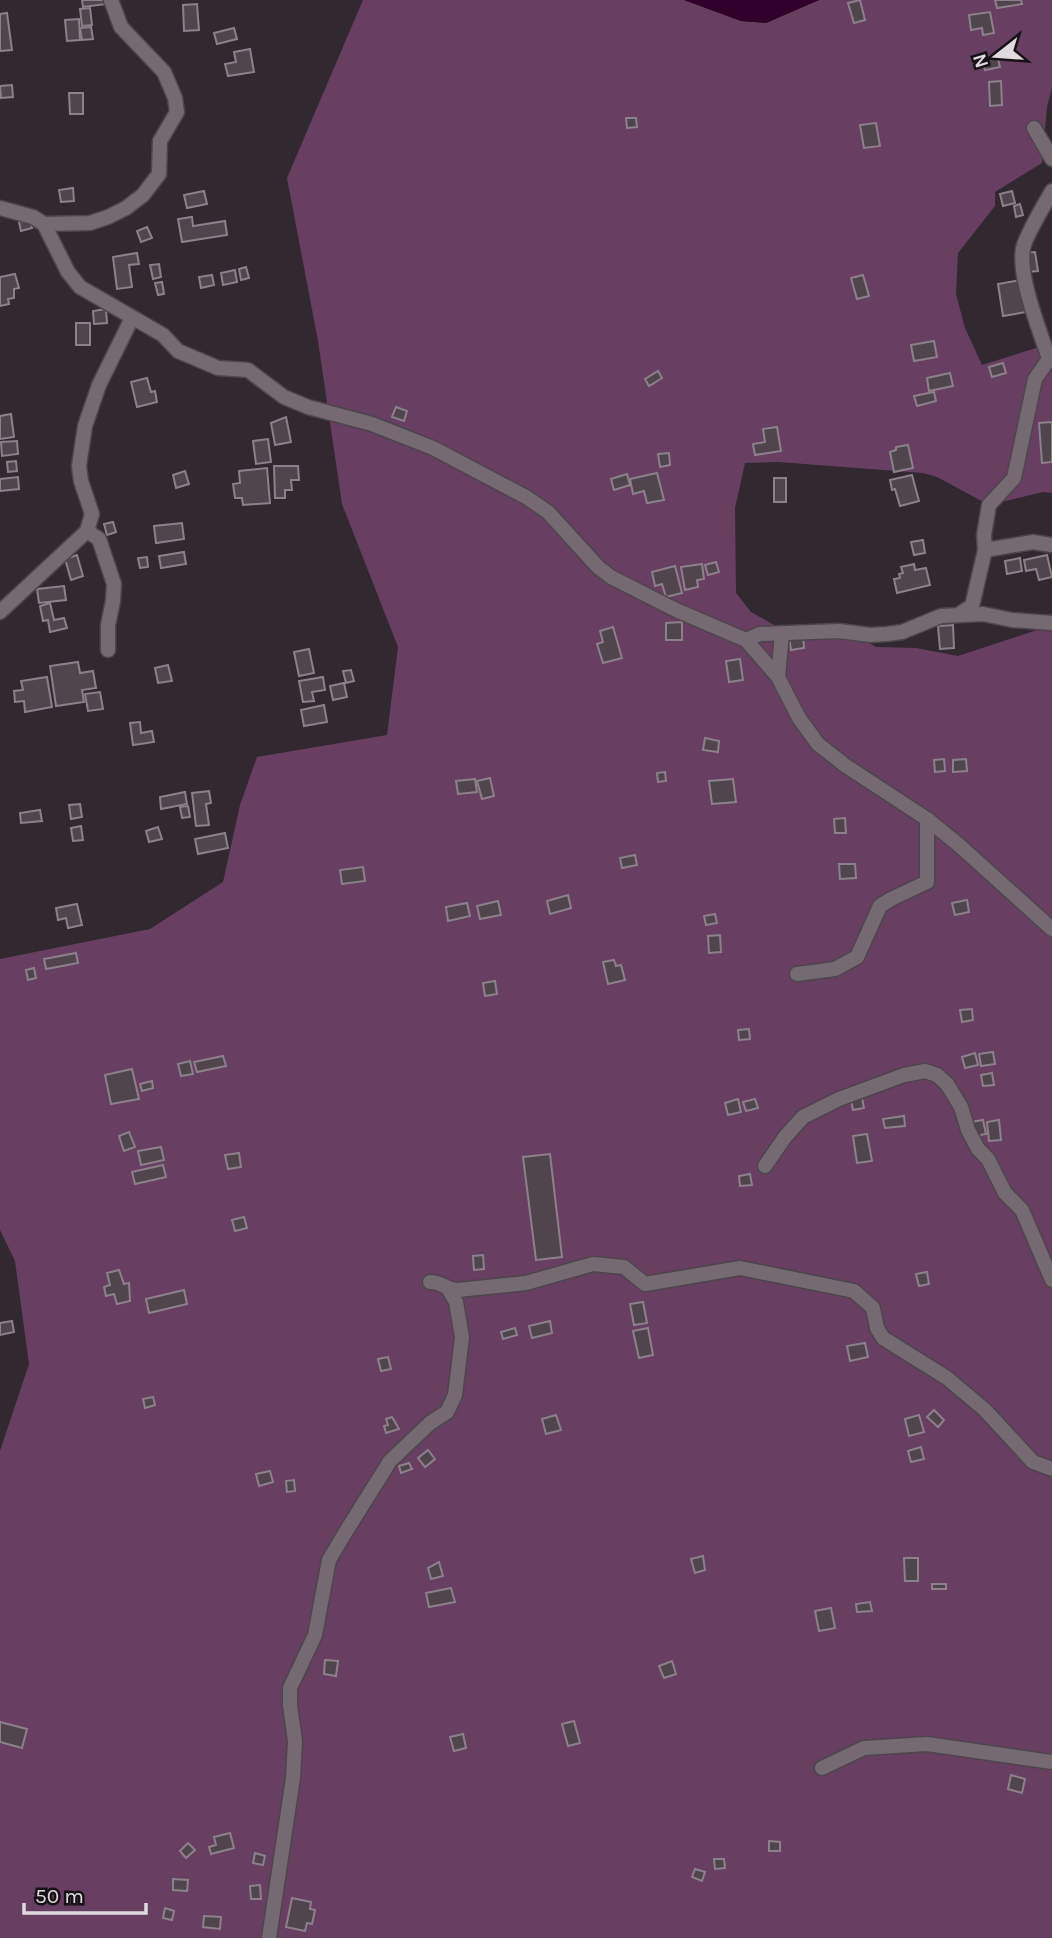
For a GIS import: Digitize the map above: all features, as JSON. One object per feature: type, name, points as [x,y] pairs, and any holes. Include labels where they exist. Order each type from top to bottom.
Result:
[{"type":"street","points":[[44,224],[90,223],[108,217],[143,195],[159,174],[160,141],[177,112],[174,97],[164,72],[121,27],[111,0]]},
{"type":"street","points":[[1034,128],[1052,159]]},
{"type":"street","points":[[958,615],[972,606],[985,550],[984,535],[989,505],[1014,478],[1035,379],[1049,359],[1025,278],[1023,247],[1052,191]]},
{"type":"street","points":[[0,208],[33,216],[44,224],[68,272],[80,287],[163,335],[178,351],[218,369],[248,370],[284,397],[308,407],[372,424],[433,448],[548,512],[598,567],[611,577],[676,610],[746,640],[778,677],[799,718],[818,744],[846,766],[927,819],[1052,929]]},
{"type":"street","points":[[0,612],[88,531],[92,514],[83,489],[79,466],[85,426],[99,384],[132,317]]},
{"type":"street","points":[[88,531],[99,540],[114,584],[108,625],[108,650]]},
{"type":"street","points":[[985,550],[1033,542],[1052,545]]},
{"type":"street","points":[[746,640],[760,634],[839,631],[887,634],[902,632],[941,616],[958,615],[983,614],[1012,620],[1052,623]]},
{"type":"street","points":[[778,677],[782,634]]},
{"type":"street","points":[[797,974],[835,969],[857,957],[880,906],[891,898],[927,882],[927,819]]},
{"type":"street","points":[[765,1166],[803,1117],[839,1099],[904,1075],[925,1072],[937,1075],[947,1084],[961,1107],[968,1130],[978,1149],[988,1159],[1005,1193],[1022,1210],[1052,1280]]},
{"type":"street","points":[[449,1290],[526,1283],[593,1264],[624,1267],[645,1284],[740,1268],[854,1291],[873,1308],[877,1328],[883,1338],[947,1378],[985,1410],[1033,1462],[1052,1469]]},
{"type":"street","points":[[268,1938],[293,1779],[295,1741],[290,1688],[315,1635],[330,1560],[390,1461],[430,1423],[447,1412],[455,1395],[462,1336],[457,1302],[441,1283],[430,1282]]},
{"type":"street","points":[[822,1768],[864,1748],[927,1744],[1052,1762]]},
{"type":"shaded area","points":[[363,0],[684,0],[741,21],[766,23],[819,0],[1052,0],[1052,87],[1047,107],[1042,163],[995,192],[995,206],[958,253],[956,294],[965,328],[982,365],[1052,343],[1052,493],[1043,492],[989,505],[937,477],[923,473],[778,462],[745,463],[735,508],[736,593],[751,612],[783,630],[864,640],[876,647],[916,648],[958,656],[1037,630],[1052,628],[1052,1938],[0,1938],[0,1451],[29,1364],[15,1261],[0,1230],[0,959],[150,929],[223,882],[240,805],[257,757],[387,735],[398,647],[342,504],[318,341],[287,178]]},
{"type":"shaded area","points":[[684,0],[819,0],[766,23],[741,21]]},
{"type":"building","points":[[82,0],[106,0],[107,4],[83,7]]},
{"type":"building","points":[[860,0],[865,20],[854,23],[848,3]]},
{"type":"building","points":[[995,0],[1021,0],[1022,4],[997,8]]},
{"type":"building","points":[[197,4],[199,30],[184,31],[183,5]]},
{"type":"building","points":[[90,8],[92,25],[82,26],[80,9]]},
{"type":"building","points":[[990,12],[994,33],[983,35],[982,28],[971,30],[969,15]]},
{"type":"building","points":[[7,13],[12,50],[0,51],[0,14]]},
{"type":"building","points":[[79,19],[80,40],[67,41],[65,20]]},
{"type":"building","points":[[91,27],[93,39],[82,40],[80,28]]},
{"type":"building","points":[[234,28],[237,39],[217,44],[214,33]]},
{"type":"building","points":[[250,49],[254,72],[228,76],[225,64],[236,62],[234,52]]},
{"type":"building","points":[[997,55],[1000,67],[985,70],[982,58]]},
{"type":"building","points":[[1001,81],[1002,105],[990,106],[989,82]]},
{"type":"building","points":[[12,85],[13,97],[1,98],[0,86]]},
{"type":"building","points":[[69,93],[83,93],[83,114],[70,114]]},
{"type":"building","points":[[626,118],[636,118],[637,127],[627,128]]},
{"type":"building","points":[[876,123],[880,146],[864,148],[860,125]]},
{"type":"building","points":[[73,188],[74,201],[61,202],[59,190]]},
{"type":"building","points":[[204,191],[207,204],[187,208],[184,195]]},
{"type":"building","points":[[1012,191],[1015,203],[1003,206],[1000,194]]},
{"type":"building","points":[[1020,204],[1023,215],[1016,217],[1014,206]]},
{"type":"building","points":[[192,217],[193,226],[225,221],[227,235],[182,242],[178,219]]},
{"type":"building","points":[[30,220],[32,228],[21,231],[19,222]]},
{"type":"building","points":[[147,227],[152,238],[141,242],[137,231]]},
{"type":"building","points":[[1035,252],[1038,271],[1026,272],[1024,253]]},
{"type":"building","points":[[137,253],[139,264],[129,265],[132,287],[117,289],[113,257]]},
{"type":"building","points":[[159,264],[161,277],[153,279],[150,265]]},
{"type":"building","points":[[246,267],[249,278],[241,280],[239,269]]},
{"type":"building","points":[[235,270],[237,282],[223,285],[221,273]]},
{"type":"building","points":[[15,274],[19,288],[14,289],[14,298],[8,299],[9,304],[0,306],[0,277]]},
{"type":"building","points":[[212,275],[214,285],[201,288],[199,277]]},
{"type":"building","points":[[863,275],[869,296],[857,299],[851,278]]},
{"type":"building","points":[[1021,280],[1026,312],[1003,316],[998,284]]},
{"type":"building","points":[[162,282],[164,294],[158,295],[155,283]]},
{"type":"building","points":[[106,309],[107,323],[94,324],[93,311]]},
{"type":"building","points":[[76,323],[90,323],[90,345],[76,345]]},
{"type":"building","points":[[934,341],[937,357],[914,361],[911,345]]},
{"type":"building","points":[[1003,363],[1006,373],[992,377],[989,367]]},
{"type":"building","points":[[658,371],[662,378],[649,386],[645,379]]},
{"type":"building","points":[[950,373],[953,386],[929,391],[927,378]]},
{"type":"building","points":[[147,378],[151,392],[155,391],[157,402],[137,407],[131,382]]},
{"type":"building","points":[[934,392],[936,401],[917,406],[914,396]]},
{"type":"building","points":[[396,407],[407,411],[404,421],[392,417]]},
{"type":"building","points":[[11,414],[14,437],[0,439],[0,416]]},
{"type":"building","points":[[286,417],[291,442],[275,445],[271,423]]},
{"type":"building","points":[[1052,422],[1052,462],[1042,463],[1039,423]]},
{"type":"building","points":[[777,427],[781,451],[755,455],[753,444],[765,442],[763,429]]},
{"type":"building","points":[[268,439],[271,462],[256,464],[253,441]]},
{"type":"building","points":[[17,441],[18,454],[2,456],[1,442]]},
{"type":"building","points":[[908,445],[913,468],[894,472],[890,452],[896,450],[896,447]]},
{"type":"building","points":[[669,453],[670,465],[660,467],[658,454]]},
{"type":"building","points":[[16,461],[17,471],[8,472],[7,462]]},
{"type":"building","points":[[274,466],[298,466],[299,480],[291,480],[292,490],[285,490],[285,498],[275,498]]},
{"type":"building","points":[[267,468],[270,503],[243,505],[242,498],[235,498],[233,484],[240,483],[239,471]]},
{"type":"building","points":[[185,471],[189,484],[176,488],[173,475]]},
{"type":"building","points":[[657,473],[664,500],[647,503],[644,491],[633,494],[630,479]]},
{"type":"building","points":[[627,474],[630,485],[614,490],[611,479]]},
{"type":"building","points":[[912,475],[919,501],[900,506],[890,480]]},
{"type":"building","points":[[18,477],[19,489],[0,491],[0,479]]},
{"type":"building","points":[[774,478],[786,478],[786,502],[774,502]]},
{"type":"building","points":[[113,522],[116,532],[107,535],[104,524]]},
{"type":"building","points":[[182,523],[184,539],[156,543],[154,526]]},
{"type":"building","points":[[923,540],[925,553],[914,555],[911,542]]},
{"type":"building","points":[[184,552],[186,564],[161,568],[159,556]]},
{"type":"building","points":[[77,555],[83,576],[71,580],[65,559]]},
{"type":"building","points":[[1047,555],[1052,577],[1039,580],[1036,569],[1026,571],[1024,560]]},
{"type":"building","points":[[147,557],[148,567],[140,568],[138,558]]},
{"type":"building","points":[[1020,558],[1022,571],[1007,574],[1005,561]]},
{"type":"building","points":[[716,562],[719,572],[708,575],[705,565]]},
{"type":"building","points":[[702,564],[704,579],[697,580],[698,587],[685,590],[681,567]]},
{"type":"building","points":[[914,564],[915,570],[926,568],[930,585],[897,593],[894,579],[900,578],[899,574],[903,573],[901,567]]},
{"type":"building","points":[[675,566],[682,593],[666,597],[662,584],[655,586],[652,572]]},
{"type":"building","points":[[64,586],[66,600],[39,603],[37,589]]},
{"type":"building","points":[[50,603],[54,620],[64,618],[67,628],[50,632],[48,620],[43,621],[40,606]]},
{"type":"building","points":[[682,622],[682,640],[666,640],[666,623]]},
{"type":"building","points":[[953,625],[954,648],[940,649],[938,626]]},
{"type":"building","points":[[613,627],[622,658],[603,663],[597,644],[603,642],[600,631]]},
{"type":"building","points":[[803,634],[804,648],[791,650],[789,636]]},
{"type":"building","points":[[309,649],[314,673],[299,676],[294,652]]},
{"type":"building","points":[[740,659],[743,680],[729,682],[726,661]]},
{"type":"building","points":[[78,662],[80,673],[93,671],[96,688],[82,690],[84,702],[56,706],[50,666]]},
{"type":"building","points":[[168,665],[172,681],[158,683],[155,668]]},
{"type":"building","points":[[351,670],[354,681],[346,683],[343,671]]},
{"type":"building","points":[[47,677],[52,707],[25,712],[24,701],[15,702],[14,691],[23,690],[21,681]]},
{"type":"building","points":[[323,677],[325,690],[312,692],[314,701],[303,702],[299,681]]},
{"type":"building","points":[[344,683],[347,697],[333,700],[330,686]]},
{"type":"building","points":[[100,692],[103,709],[88,711],[85,694]]},
{"type":"building","points":[[324,705],[327,722],[304,726],[301,710]]},
{"type":"building","points":[[140,722],[141,733],[152,731],[154,742],[133,745],[130,723]]},
{"type":"building","points":[[705,738],[719,741],[718,752],[703,750]]},
{"type":"building","points":[[944,759],[945,771],[935,772],[934,760]]},
{"type":"building","points":[[966,759],[967,771],[953,772],[953,760]]},
{"type":"building","points":[[665,772],[666,781],[658,782],[657,773]]},
{"type":"building","points":[[490,778],[494,796],[482,799],[477,781]]},
{"type":"building","points":[[475,779],[477,792],[458,794],[456,781]]},
{"type":"building","points":[[733,779],[736,802],[712,804],[709,781]]},
{"type":"building","points":[[209,791],[211,803],[206,804],[209,825],[196,826],[192,793]]},
{"type":"building","points":[[185,792],[187,804],[161,809],[160,797]]},
{"type":"building","points":[[80,804],[82,817],[71,819],[69,805]]},
{"type":"building","points":[[188,806],[190,817],[182,818],[180,807]]},
{"type":"building","points":[[40,810],[42,821],[21,823],[20,813]]},
{"type":"building","points":[[845,818],[846,833],[835,833],[834,819]]},
{"type":"building","points":[[81,826],[83,840],[73,841],[71,828]]},
{"type":"building","points":[[158,827],[162,839],[149,842],[146,831]]},
{"type":"building","points":[[225,833],[228,848],[198,854],[195,839]]},
{"type":"building","points":[[635,855],[637,865],[622,868],[620,858]]},
{"type":"building","points":[[839,864],[855,864],[856,878],[840,879]]},
{"type":"building","points":[[363,867],[365,881],[342,884],[340,870]]},
{"type":"building","points":[[568,895],[571,908],[550,914],[547,901]]},
{"type":"building","points":[[967,900],[969,912],[955,915],[952,903]]},
{"type":"building","points":[[498,901],[501,915],[480,919],[477,906]]},
{"type":"building","points":[[467,903],[470,916],[448,921],[446,907]]},
{"type":"building","points":[[77,904],[82,925],[68,928],[66,918],[58,920],[56,908]]},
{"type":"building","points":[[715,914],[717,923],[706,925],[704,916]]},
{"type":"building","points":[[720,935],[721,952],[709,953],[708,936]]},
{"type":"building","points":[[76,953],[78,963],[46,969],[44,959]]},
{"type":"building","points":[[614,960],[616,966],[621,965],[625,980],[608,984],[603,962]]},
{"type":"building","points":[[34,968],[36,978],[28,980],[26,970]]},
{"type":"building","points":[[495,981],[497,994],[485,996],[483,983]]},
{"type":"building","points":[[972,1009],[973,1020],[962,1022],[960,1010]]},
{"type":"building","points":[[749,1029],[750,1039],[739,1040],[738,1030]]},
{"type":"building","points":[[993,1052],[995,1064],[981,1066],[979,1054]]},
{"type":"building","points":[[975,1053],[978,1065],[965,1068],[962,1057]]},
{"type":"building","points":[[223,1056],[226,1066],[197,1072],[194,1062]]},
{"type":"building","points":[[190,1061],[193,1074],[181,1076],[178,1064]]},
{"type":"building","points":[[132,1069],[139,1099],[111,1104],[105,1075]]},
{"type":"building","points":[[992,1073],[994,1085],[983,1086],[981,1075]]},
{"type":"building","points":[[152,1081],[153,1088],[142,1091],[140,1084]]},
{"type":"building","points":[[862,1098],[864,1108],[853,1110],[851,1100]]},
{"type":"building","points":[[738,1099],[741,1112],[728,1115],[725,1103]]},
{"type":"building","points":[[755,1099],[758,1108],[746,1111],[743,1102]]},
{"type":"building","points":[[904,1116],[905,1126],[885,1128],[883,1119]]},
{"type":"building","points":[[983,1120],[986,1134],[974,1136],[971,1122]]},
{"type":"building","points":[[999,1120],[1001,1140],[989,1141],[987,1122]]},
{"type":"building","points":[[129,1132],[135,1147],[124,1151],[119,1136]]},
{"type":"building","points":[[867,1134],[872,1161],[857,1163],[853,1136]]},
{"type":"building","points":[[161,1147],[164,1160],[141,1165],[138,1151]]},
{"type":"building","points":[[239,1153],[241,1167],[228,1169],[225,1155]]},
{"type":"building","points":[[550,1154],[562,1257],[536,1260],[523,1157]]},
{"type":"building","points":[[163,1165],[166,1177],[135,1184],[132,1172]]},
{"type":"building","points":[[750,1174],[752,1185],[740,1186],[739,1176]]},
{"type":"building","points":[[244,1217],[247,1228],[235,1231],[232,1220]]},
{"type":"building","points":[[483,1255],[484,1269],[474,1270],[473,1256]]},
{"type":"building","points":[[119,1270],[124,1284],[129,1283],[130,1301],[117,1304],[114,1294],[106,1296],[104,1287],[110,1285],[107,1273]]},
{"type":"building","points":[[927,1272],[929,1284],[919,1286],[916,1274]]},
{"type":"building","points":[[184,1290],[187,1304],[149,1313],[146,1299]]},
{"type":"building","points":[[643,1302],[647,1323],[634,1325],[630,1304]]},
{"type":"building","points":[[12,1321],[14,1332],[0,1335],[0,1323]]},
{"type":"building","points":[[550,1321],[552,1333],[532,1338],[529,1326]]},
{"type":"building","points":[[515,1328],[517,1335],[503,1339],[501,1332]]},
{"type":"building","points":[[648,1328],[653,1355],[639,1358],[633,1331]]},
{"type":"building","points":[[865,1343],[868,1357],[850,1361],[847,1346]]},
{"type":"building","points":[[388,1357],[391,1369],[381,1371],[378,1359]]},
{"type":"building","points":[[153,1397],[155,1405],[145,1408],[143,1399]]},
{"type":"building","points":[[934,1410],[944,1420],[938,1427],[927,1417]]},
{"type":"building","points":[[556,1415],[561,1430],[546,1434],[542,1419]]},
{"type":"building","points":[[919,1415],[924,1432],[909,1436],[905,1419]]},
{"type":"building","points":[[392,1417],[399,1429],[386,1433],[386,1419]]},
{"type":"building","points":[[921,1447],[924,1459],[911,1462],[908,1451]]},
{"type":"building","points":[[428,1450],[435,1459],[425,1467],[418,1458]]},
{"type":"building","points":[[409,1463],[412,1469],[401,1473],[399,1466]]},
{"type":"building","points":[[270,1471],[273,1482],[259,1486],[256,1474]]},
{"type":"building","points":[[294,1480],[295,1491],[287,1492],[286,1481]]},
{"type":"building","points":[[703,1556],[705,1570],[695,1573],[691,1559]]},
{"type":"building","points":[[904,1558],[918,1558],[918,1581],[905,1581]]},
{"type":"building","points":[[439,1562],[443,1576],[431,1579],[428,1568]]},
{"type":"building","points":[[932,1584],[946,1584],[946,1589],[932,1589]]},
{"type":"building","points":[[451,1588],[455,1602],[429,1607],[426,1593]]},
{"type":"building","points":[[870,1602],[872,1611],[857,1612],[856,1604]]},
{"type":"building","points":[[831,1608],[835,1628],[819,1631],[815,1611]]},
{"type":"building","points":[[325,1660],[338,1661],[336,1676],[324,1674]]},
{"type":"building","points":[[672,1661],[676,1674],[664,1678],[659,1666]]},
{"type":"building","points":[[574,1721],[580,1743],[568,1746],[562,1724]]},
{"type":"building","points":[[0,1722],[27,1729],[22,1748],[0,1742]]},
{"type":"building","points":[[463,1734],[466,1748],[454,1751],[450,1737]]},
{"type":"building","points":[[1011,1775],[1025,1779],[1022,1793],[1008,1789]]},
{"type":"building","points":[[230,1833],[234,1848],[211,1854],[209,1847],[216,1845],[214,1837]]},
{"type":"building","points":[[769,1841],[780,1842],[780,1851],[769,1851]]},
{"type":"building","points":[[188,1843],[195,1850],[186,1858],[180,1851]]},
{"type":"building","points":[[255,1853],[265,1856],[263,1865],[253,1863]]},
{"type":"building","points":[[714,1859],[724,1859],[725,1868],[715,1869]]},
{"type":"building","points":[[695,1869],[705,1872],[702,1881],[692,1877]]},
{"type":"building","points":[[173,1879],[188,1880],[187,1891],[173,1890]]},
{"type":"building","points":[[260,1885],[261,1899],[251,1899],[250,1886]]},
{"type":"building","points":[[292,1898],[311,1902],[310,1909],[315,1910],[312,1924],[307,1923],[305,1931],[286,1927]]},
{"type":"building","points":[[165,1908],[174,1911],[172,1920],[163,1918]]},
{"type":"building","points":[[204,1916],[221,1917],[220,1929],[203,1927]]}]
